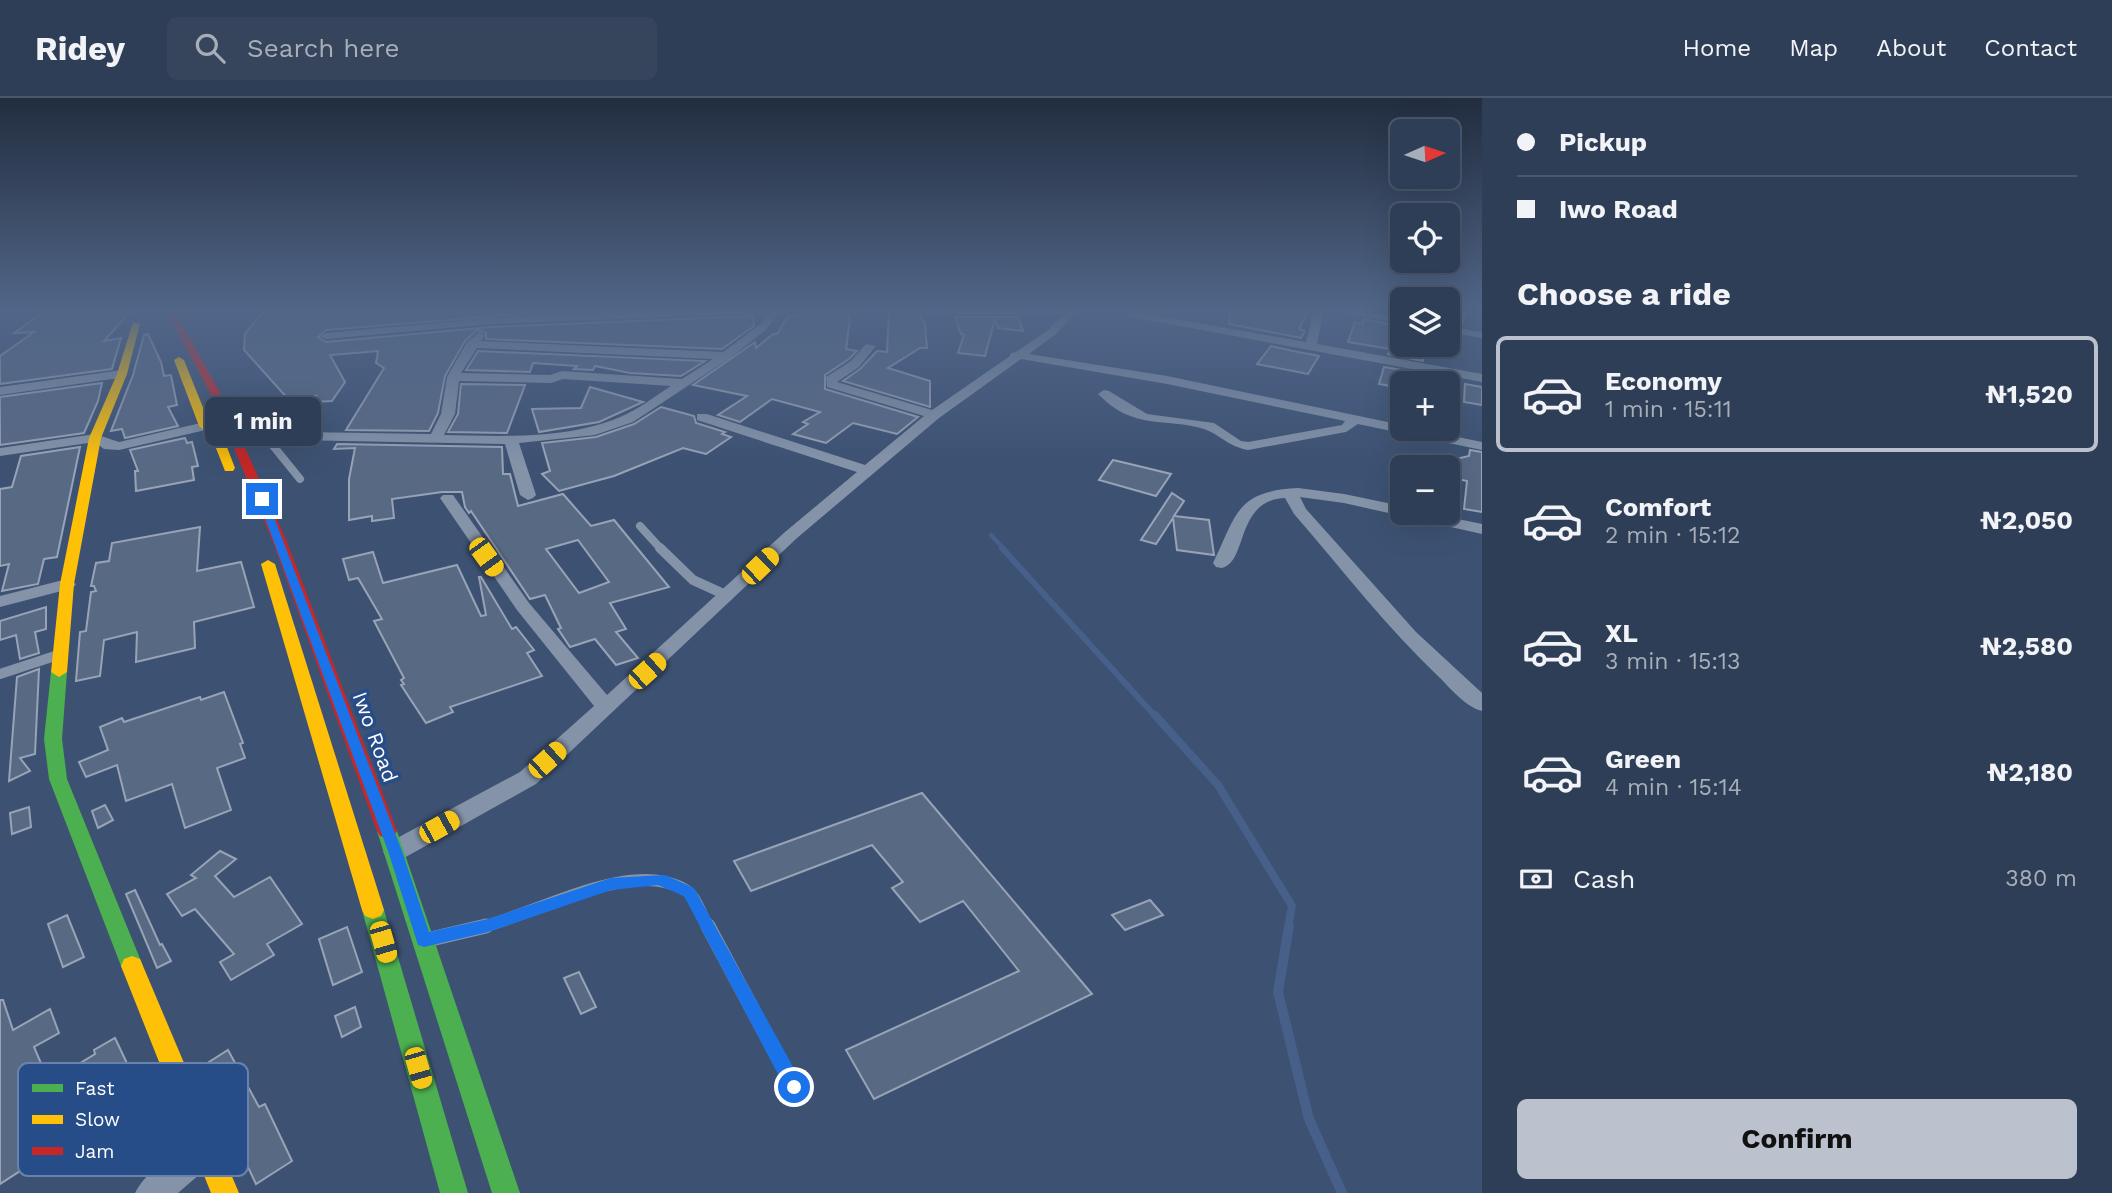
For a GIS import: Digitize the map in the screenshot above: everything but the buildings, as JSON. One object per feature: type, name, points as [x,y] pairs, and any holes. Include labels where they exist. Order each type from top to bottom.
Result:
[{"type":"main road","points":[[126,360],[95,438],[67,584],[53,739],[58,779],[171,1063]]},
{"type":"main road","points":[[179,360],[205,426],[217,437],[236,485]]},
{"type":"main road","name":"Iwo Road","points":[[196,360],[236,435],[280,542],[395,851],[506,1193]]},
{"type":"main road","points":[[280,542],[262,548],[361,867],[454,1193]]},
{"type":"main road","points":[[217,1176],[225,1193]]},
{"type":"street","points":[[435,439],[448,414],[453,377],[462,360]]},
{"type":"street","points":[[236,435],[510,440],[614,426],[720,360]]},
{"type":"street","points":[[858,360],[830,380],[831,384],[934,415]]},
{"type":"street","points":[[395,851],[528,778],[607,708],[791,535],[934,415],[1008,360]]},
{"type":"street","points":[[1046,360],[1167,380],[1482,446]]},
{"type":"street","points":[[1383,360],[1482,378]]},
{"type":"street","points":[[0,391],[122,374]]},
{"type":"street","points":[[453,377],[551,379],[562,375],[684,383]]},
{"type":"street","points":[[1104,394],[1144,418],[1209,426],[1237,444],[1248,446],[1346,428],[1355,420]]},
{"type":"street","points":[[702,417],[868,471]]},
{"type":"street","points":[[0,452],[95,438],[100,438],[109,446],[119,446],[205,426]]},
{"type":"street","points":[[510,440],[528,495]]},
{"type":"street","points":[[1290,494],[1300,511],[1398,624],[1458,685],[1482,704]]},
{"type":"street","points":[[1222,562],[1254,500],[1264,496],[1323,495],[1390,509]]},
{"type":"street","points":[[448,498],[509,588],[567,663],[607,708]]},
{"type":"street","points":[[1460,524],[1482,529]]},
{"type":"street","points":[[0,603],[67,584]]},
{"type":"street","points":[[152,1193],[172,1176]]},
{"type":"lane","points":[[228,419],[305,412]]},
{"type":"lane","points":[[266,437],[300,480]]},
{"type":"lane","points":[[640,526],[677,567],[693,580],[728,596]]},
{"type":"lane","points":[[0,674],[59,655]]},
{"type":"lane","points":[[424,940],[488,926],[611,884],[659,879],[689,892],[794,1087]]},
{"type":"waterway","points":[[991,535],[1004,549]]},
{"type":"waterway","points":[[1002,548],[1156,717]]},
{"type":"waterway","points":[[1155,715],[1218,785],[1292,906],[1288,928]]},
{"type":"waterway","points":[[1289,926],[1278,992],[1309,1119],[1342,1193]]},
{"type":"traffic: fast","points":[[59,672],[53,739],[58,779],[132,966]]},
{"type":"traffic: fast","points":[[387,831],[506,1193]]},
{"type":"traffic: fast","points":[[373,910],[454,1193]]},
{"type":"traffic: slow","points":[[59,672],[67,584],[95,438],[126,360]]},
{"type":"traffic: slow","points":[[179,360],[205,426],[217,437],[229,468]]},
{"type":"traffic: slow","points":[[268,564],[373,910]]},
{"type":"traffic: slow","points":[[132,966],[172,1063]]},
{"type":"traffic: slow","points":[[218,1176],[225,1193]]},
{"type":"traffic: jam","points":[[197,360],[218,398],[280,542],[387,831]]},
{"type":"route","points":[[262,499],[395,851],[424,940],[488,926],[556,905],[611,884],[659,879],[689,892],[794,1087]]}]
